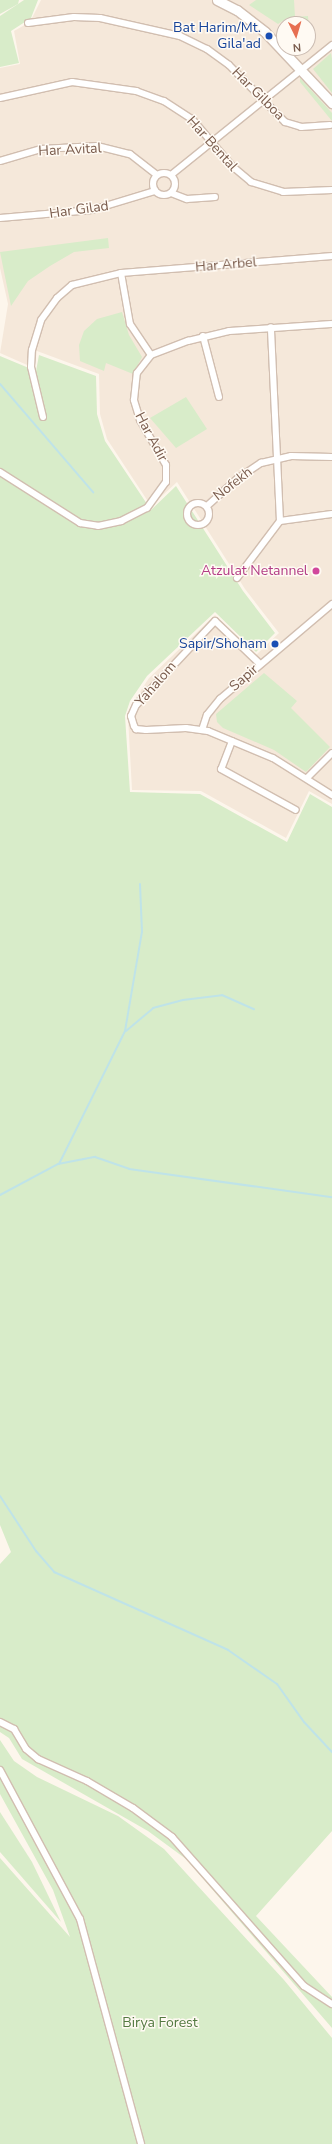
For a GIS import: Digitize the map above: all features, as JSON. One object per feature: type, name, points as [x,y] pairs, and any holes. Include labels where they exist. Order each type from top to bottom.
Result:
[{"type":"street","points":[[217,0],[252,21],[332,102]]},
{"type":"street","name":"Har Gilboa","points":[[28,23],[74,17],[100,18],[180,36],[219,57],[278,118],[293,126],[330,125]]},
{"type":"street","points":[[215,197],[187,199],[172,193],[162,195],[155,191],[153,181],[157,175],[171,175],[332,45]]},
{"type":"street","name":"Har Bental","points":[[0,98],[72,82],[120,87],[173,106],[192,119],[242,175],[261,186],[296,192],[332,190]]},
{"type":"street","name":"Har Avital","points":[[0,161],[41,150],[97,146],[130,154],[157,175]]},
{"type":"street","points":[[171,175],[175,186],[172,193]]},
{"type":"street","name":"Har Gilad","points":[[0,218],[92,210],[155,191]]},
{"type":"street","name":"Har Arbel","points":[[43,416],[31,367],[41,320],[57,298],[72,285],[121,273],[332,256]]},
{"type":"street","points":[[121,273],[130,324],[151,355],[203,336],[270,327],[332,324]]},
{"type":"street","points":[[237,578],[280,521],[278,458],[270,327]]},
{"type":"street","points":[[203,336],[220,397]]},
{"type":"street","name":"Har Adir","points":[[0,472],[56,510],[80,524],[109,525],[147,508],[162,491],[166,482],[166,465],[140,420],[134,400],[137,373],[151,355]]},
{"type":"street","name":"Nofekh","points":[[206,506],[249,470],[278,458],[332,457]]},
{"type":"street","points":[[280,521],[332,514]]},
{"type":"street","name":"Sapir","points":[[202,730],[212,707],[260,664],[332,604]]},
{"type":"street","name":"Yahalom","points":[[260,664],[215,621],[148,689],[131,716],[136,729],[202,730],[232,740],[273,758],[332,795]]},
{"type":"street","points":[[232,740],[221,769],[296,810]]},
{"type":"street","points":[[307,778],[332,753]]},
{"type":"street","points":[[0,1722],[14,1729],[26,1749],[38,1759],[87,1781],[133,1808],[172,1838],[304,1986],[332,2004]]},
{"type":"street","points":[[0,1770],[80,1919],[141,2144]]},
{"type":"shaded area","points":[[41,0],[332,0],[332,804],[309,791],[286,838],[201,791],[132,790],[128,717],[133,702],[149,678],[215,615],[256,655],[279,633],[245,589],[177,482],[151,506],[107,439],[100,414],[99,374],[37,351],[34,368],[0,353],[8,304],[0,268],[0,68],[20,64],[14,31],[30,22]]},
{"type":"green space","points":[[0,0],[19,0],[18,4],[0,14]]},
{"type":"green space","points":[[24,0],[38,0],[31,18],[11,31],[19,63],[0,67],[0,16]]},
{"type":"green space","points":[[256,0],[294,0],[295,16],[276,16],[276,23],[249,5]]},
{"type":"green space","points":[[331,53],[332,59],[332,93],[313,69]]},
{"type":"green space","points":[[300,78],[332,113],[332,121],[300,82]]},
{"type":"green space","points":[[108,238],[109,248],[74,252],[28,281],[11,306],[0,252]]},
{"type":"green space","points":[[122,312],[129,335],[142,357],[133,374],[106,363],[104,371],[80,361],[79,345],[84,331],[97,319]]},
{"type":"green space","points":[[39,355],[96,376],[97,414],[105,441],[151,510],[176,486],[243,591],[275,633],[256,652],[215,612],[147,676],[130,701],[125,716],[130,792],[200,794],[287,842],[310,794],[332,807],[332,1831],[256,1916],[332,1997],[332,2028],[186,1859],[148,1831],[22,1759],[9,1738],[0,1732],[0,1564],[11,1552],[0,1525],[0,356],[36,371]]},
{"type":"green space","points":[[186,397],[207,429],[176,448],[150,418]]},
{"type":"green space","points":[[264,673],[297,701],[291,708],[330,747],[306,772],[274,750],[223,728],[217,722],[216,714]]},
{"type":"green space","name":"Birya Forest","points":[[0,1740],[14,1761],[37,1777],[118,1816],[164,1849],[284,1980],[332,2038],[332,2144],[0,2144],[0,1858],[70,1937],[53,1890],[0,1794]]},
{"type":"green space","points":[[0,1812],[32,1862],[61,1922],[0,1852]]},
{"type":"waterway","points":[[0,384],[93,492]]},
{"type":"waterway","points":[[59,1164],[125,1031],[142,932],[140,884]]},
{"type":"waterway","points":[[126,1031],[153,1008],[183,1000],[222,995],[254,1009]]},
{"type":"waterway","points":[[0,1195],[58,1164],[95,1157],[129,1169],[332,1197]]},
{"type":"waterway","points":[[0,1496],[36,1551],[54,1572],[228,1650],[277,1684],[304,1722],[332,1752]]},
{"type":"place","name":"Bat Harim/Mt. Gila'ad","points":[[269,36]]},
{"type":"place","name":"Atzulat Netannel","points":[[316,571]]},
{"type":"place","name":"Sapir/Shoham","points":[[275,644]]}]
